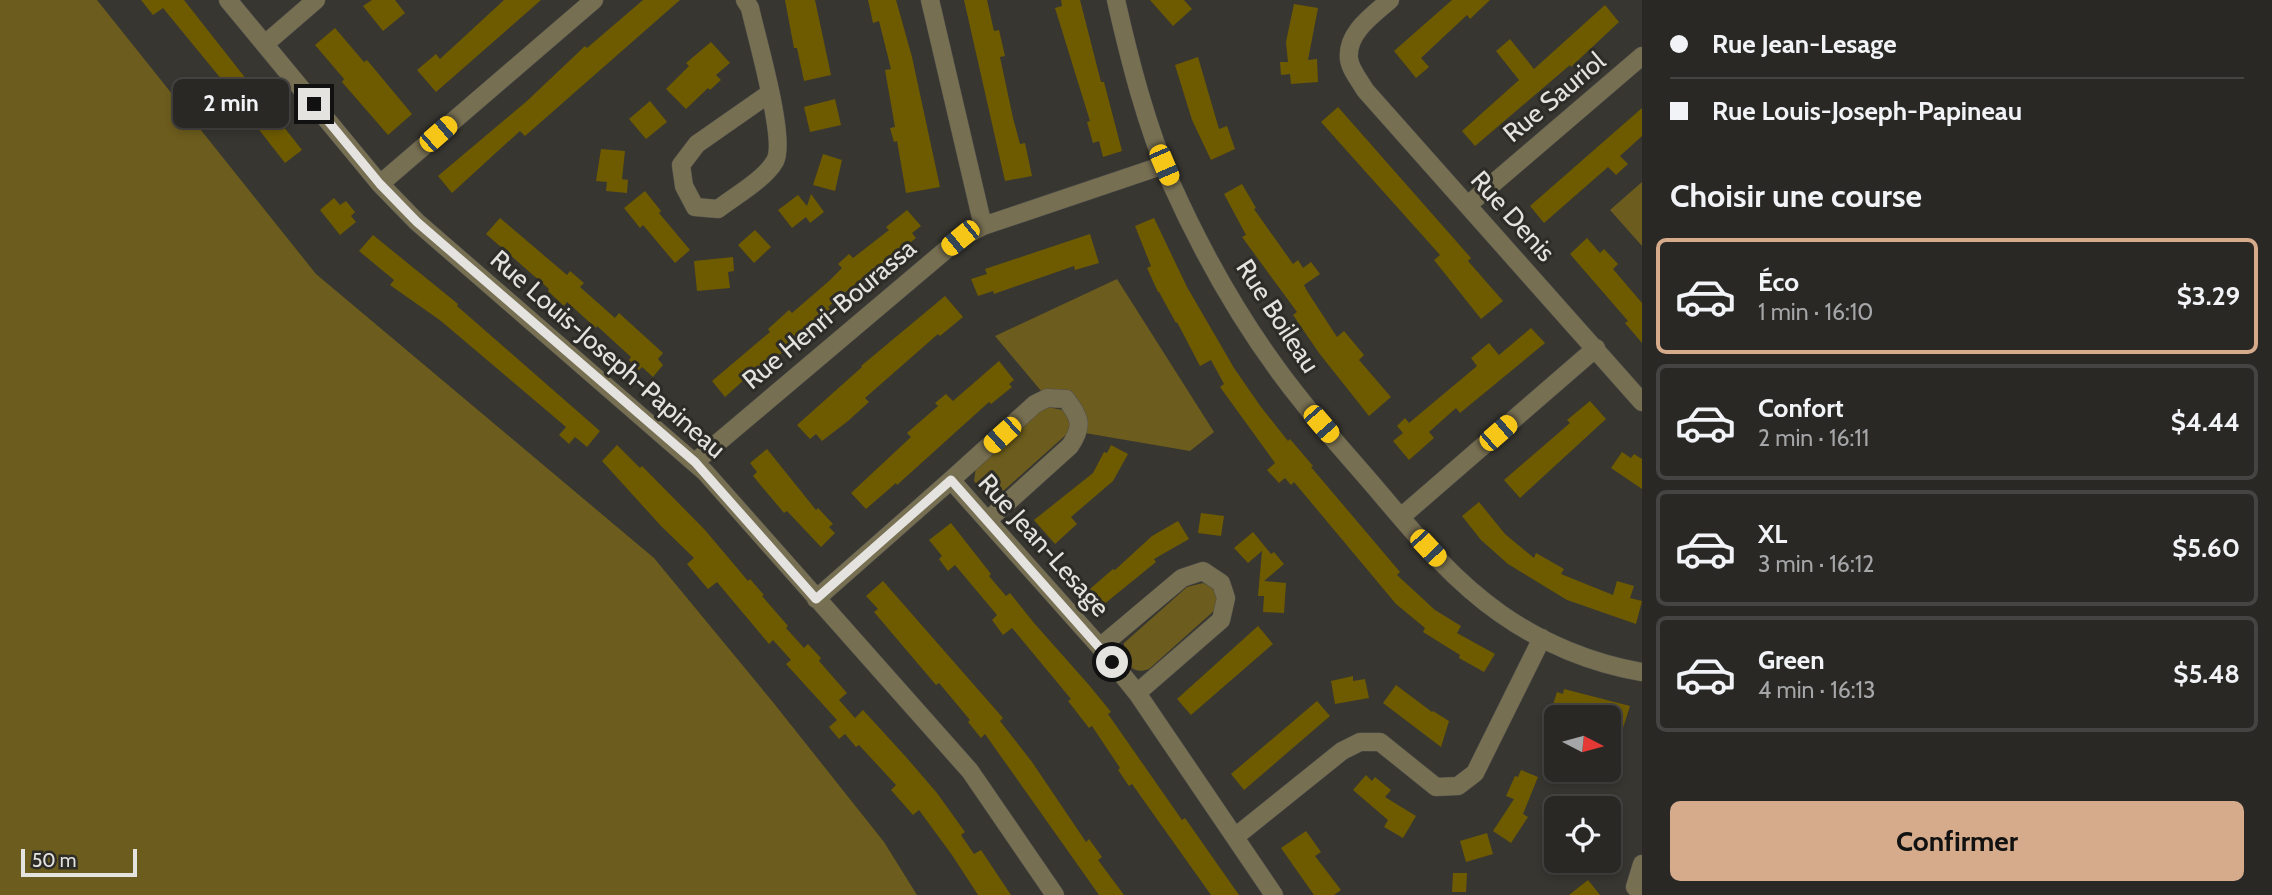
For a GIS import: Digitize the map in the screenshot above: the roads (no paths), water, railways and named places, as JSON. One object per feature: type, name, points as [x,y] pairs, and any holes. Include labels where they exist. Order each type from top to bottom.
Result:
[{"type":"street","name":"Rue Louis-Joseph-Papineau","points":[[229,0],[380,184],[417,222],[695,462],[970,772],[1055,895]]},
{"type":"street","points":[[265,44],[316,0]]},
{"type":"street","points":[[380,184],[594,0]]},
{"type":"street","points":[[745,0],[750,8],[770,93],[779,139],[776,160],[758,179],[718,209],[695,206],[684,186],[681,165],[697,144],[770,93]]},
{"type":"street","points":[[930,0],[983,226]]},
{"type":"street","name":"Rue Boileau","points":[[1116,0],[1133,73],[1164,165],[1179,199],[1228,292],[1258,340],[1304,404],[1456,578],[1503,615],[1542,638],[1602,662],[1642,672]]},
{"type":"street","name":"Rue Denis","points":[[1390,0],[1360,26],[1354,37],[1350,63],[1365,90],[1642,402]]},
{"type":"street","name":"Rue Sauriol","points":[[1468,205],[1642,56]]},
{"type":"street","name":"Rue Henri-Bourassa","points":[[695,462],[960,238],[983,226],[1164,165]]},
{"type":"street","points":[[1401,517],[1595,348]]},
{"type":"street","points":[[951,480],[1035,404],[1047,398],[1066,399],[1078,416],[1079,432],[1070,446],[988,520]]},
{"type":"street","name":"Rue Jean-Lesage","points":[[816,599],[951,480],[1100,647],[1137,693],[1274,895]]},
{"type":"street","points":[[1100,647],[1182,578],[1203,571],[1221,583],[1226,598],[1221,620],[1137,693]]},
{"type":"street","points":[[1235,837],[1342,751],[1360,742],[1380,742],[1436,788],[1458,786],[1475,773],[1542,638]]},
{"type":"street","points":[[1642,864],[1635,887],[1642,894]]}]
